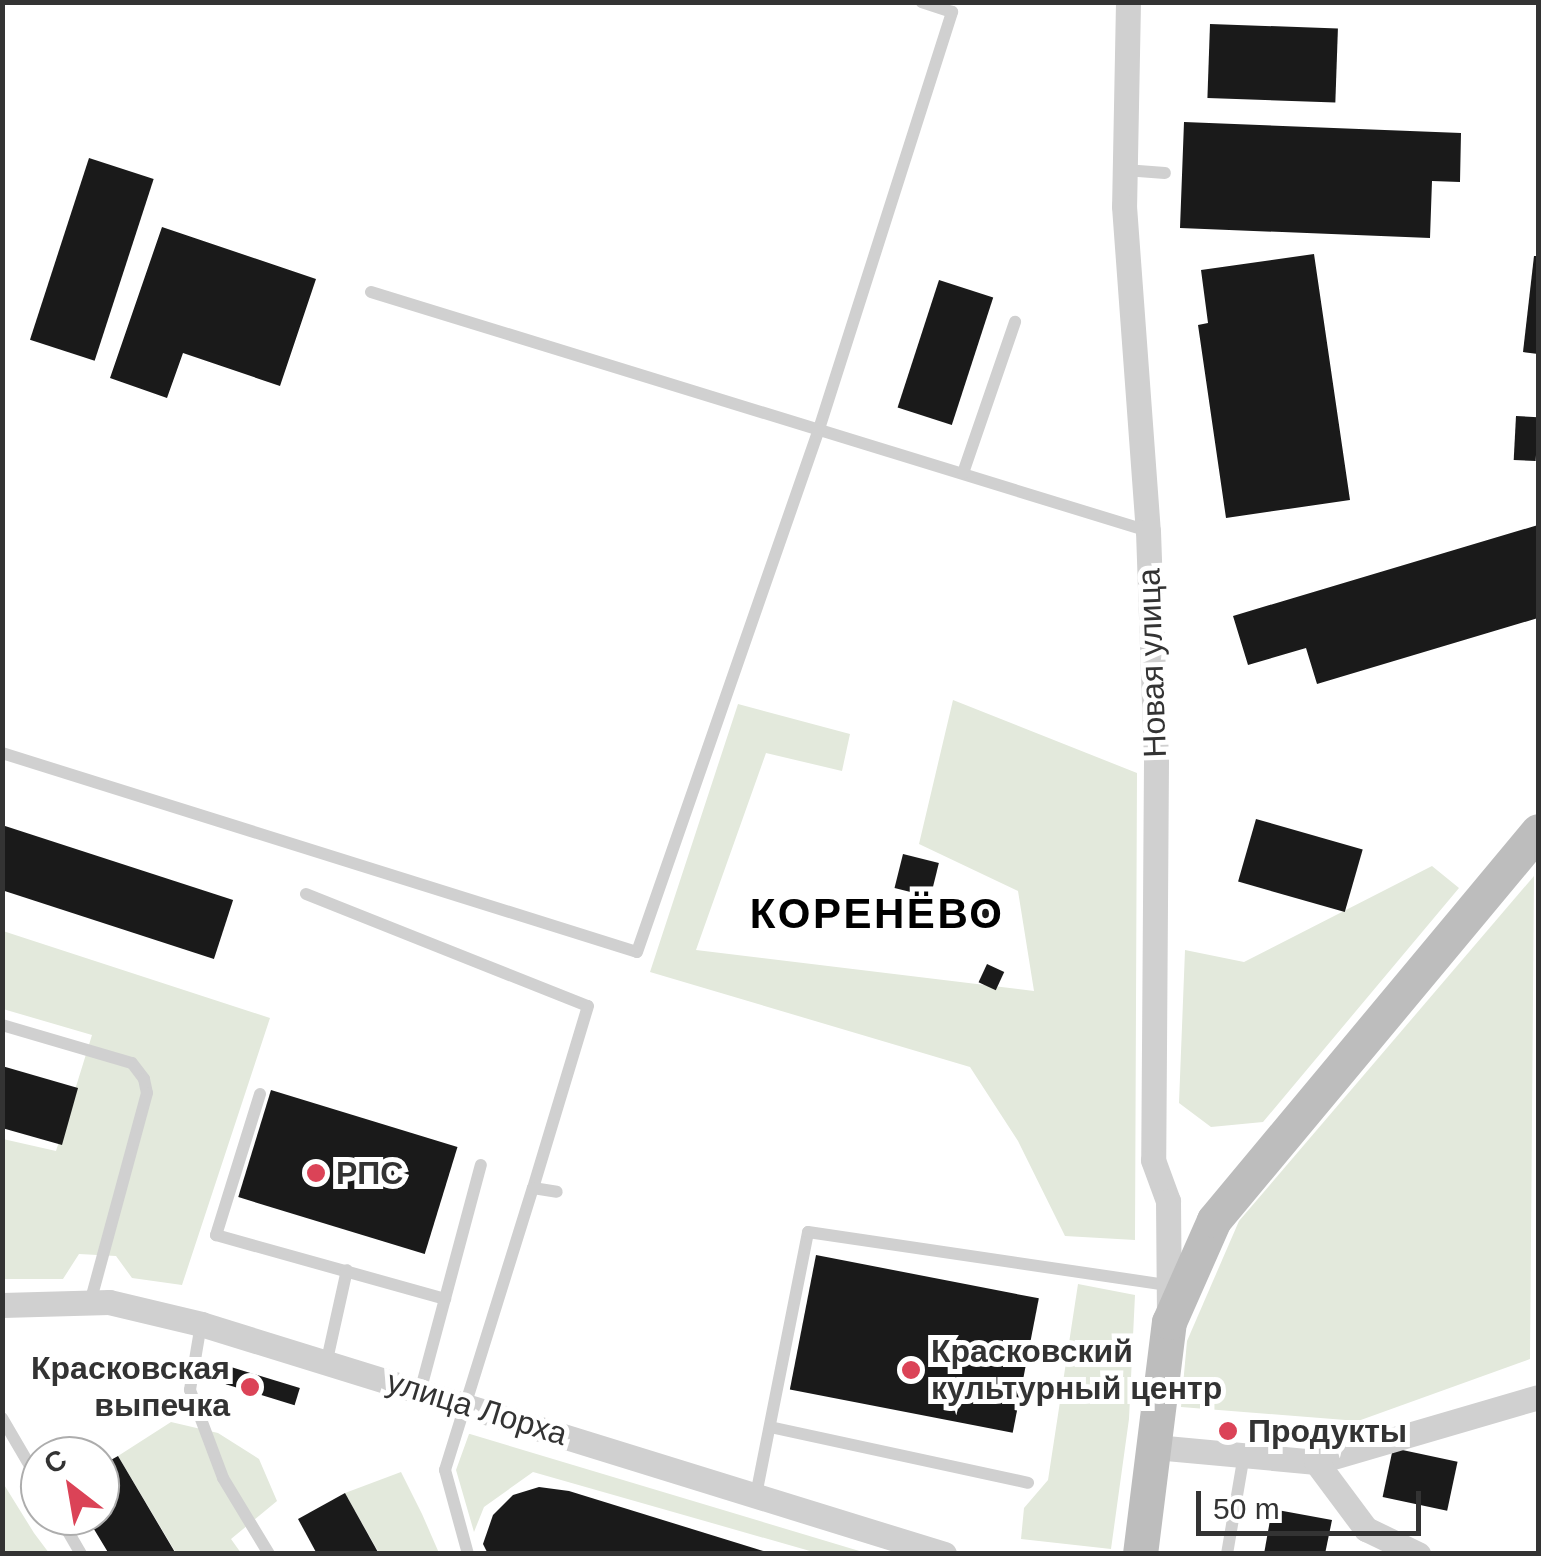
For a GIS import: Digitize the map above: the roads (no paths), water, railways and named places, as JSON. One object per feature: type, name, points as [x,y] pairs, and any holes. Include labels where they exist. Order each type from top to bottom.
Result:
[{"type":"main road","name":"Новая улица","points":[[1140,1554],[1169,1322],[1214,1220],[1538,831]]},
{"type":"street","name":"Новая улица","points":[[1128,2],[1125,170],[1130,299],[1148,530],[1156,761],[1153,1160],[1168,1202],[1169,1322]]},
{"type":"street","points":[[1168,1202],[1171,1210],[1192,1224],[1214,1220]]},
{"type":"street","name":"улица Лорха","points":[[2,1305],[110,1302],[201,1324],[944,1554]]},
{"type":"street","points":[[1154,1447],[1316,1462],[1538,1398]]},
{"type":"street","points":[[1316,1462],[1368,1541],[1418,1554]]},
{"type":"lane","points":[[2,753],[637,952],[819,429],[952,12],[922,2]]},
{"type":"lane","points":[[1125,170],[1165,173]]},
{"type":"lane","points":[[371,292],[1148,530]]},
{"type":"lane","points":[[964,474],[1014,322]]},
{"type":"lane","points":[[306,894],[588,1006],[444,1470],[468,1554]]},
{"type":"lane","points":[[2,1025],[132,1063],[144,1079],[147,1093],[90,1303]]},
{"type":"lane","points":[[260,1094],[216,1235],[445,1299]]},
{"type":"lane","points":[[420,1392],[481,1165]]},
{"type":"lane","points":[[533,1188],[557,1192]]},
{"type":"lane","points":[[756,1495],[808,1232],[1169,1285]]},
{"type":"lane","points":[[327,1360],[347,1270]]},
{"type":"lane","points":[[201,1324],[190,1390],[223,1478],[268,1554]]},
{"type":"lane","points":[[2,1418],[20,1449]]},
{"type":"lane","points":[[770,1428],[1028,1484]]},
{"type":"lane","points":[[1226,1554],[1244,1456]]},
{"type":"place","name":"РПС","points":[[316,1173]]},
{"type":"place","name":"Красковский культурный центр","points":[[911,1370]]},
{"type":"place","name":"Красковская выпечка","points":[[250,1387]]},
{"type":"place","name":"Продукты","points":[[1228,1431]]},
{"type":"district","name":"КОРЕНЁВО","points":[[877,914]]}]
